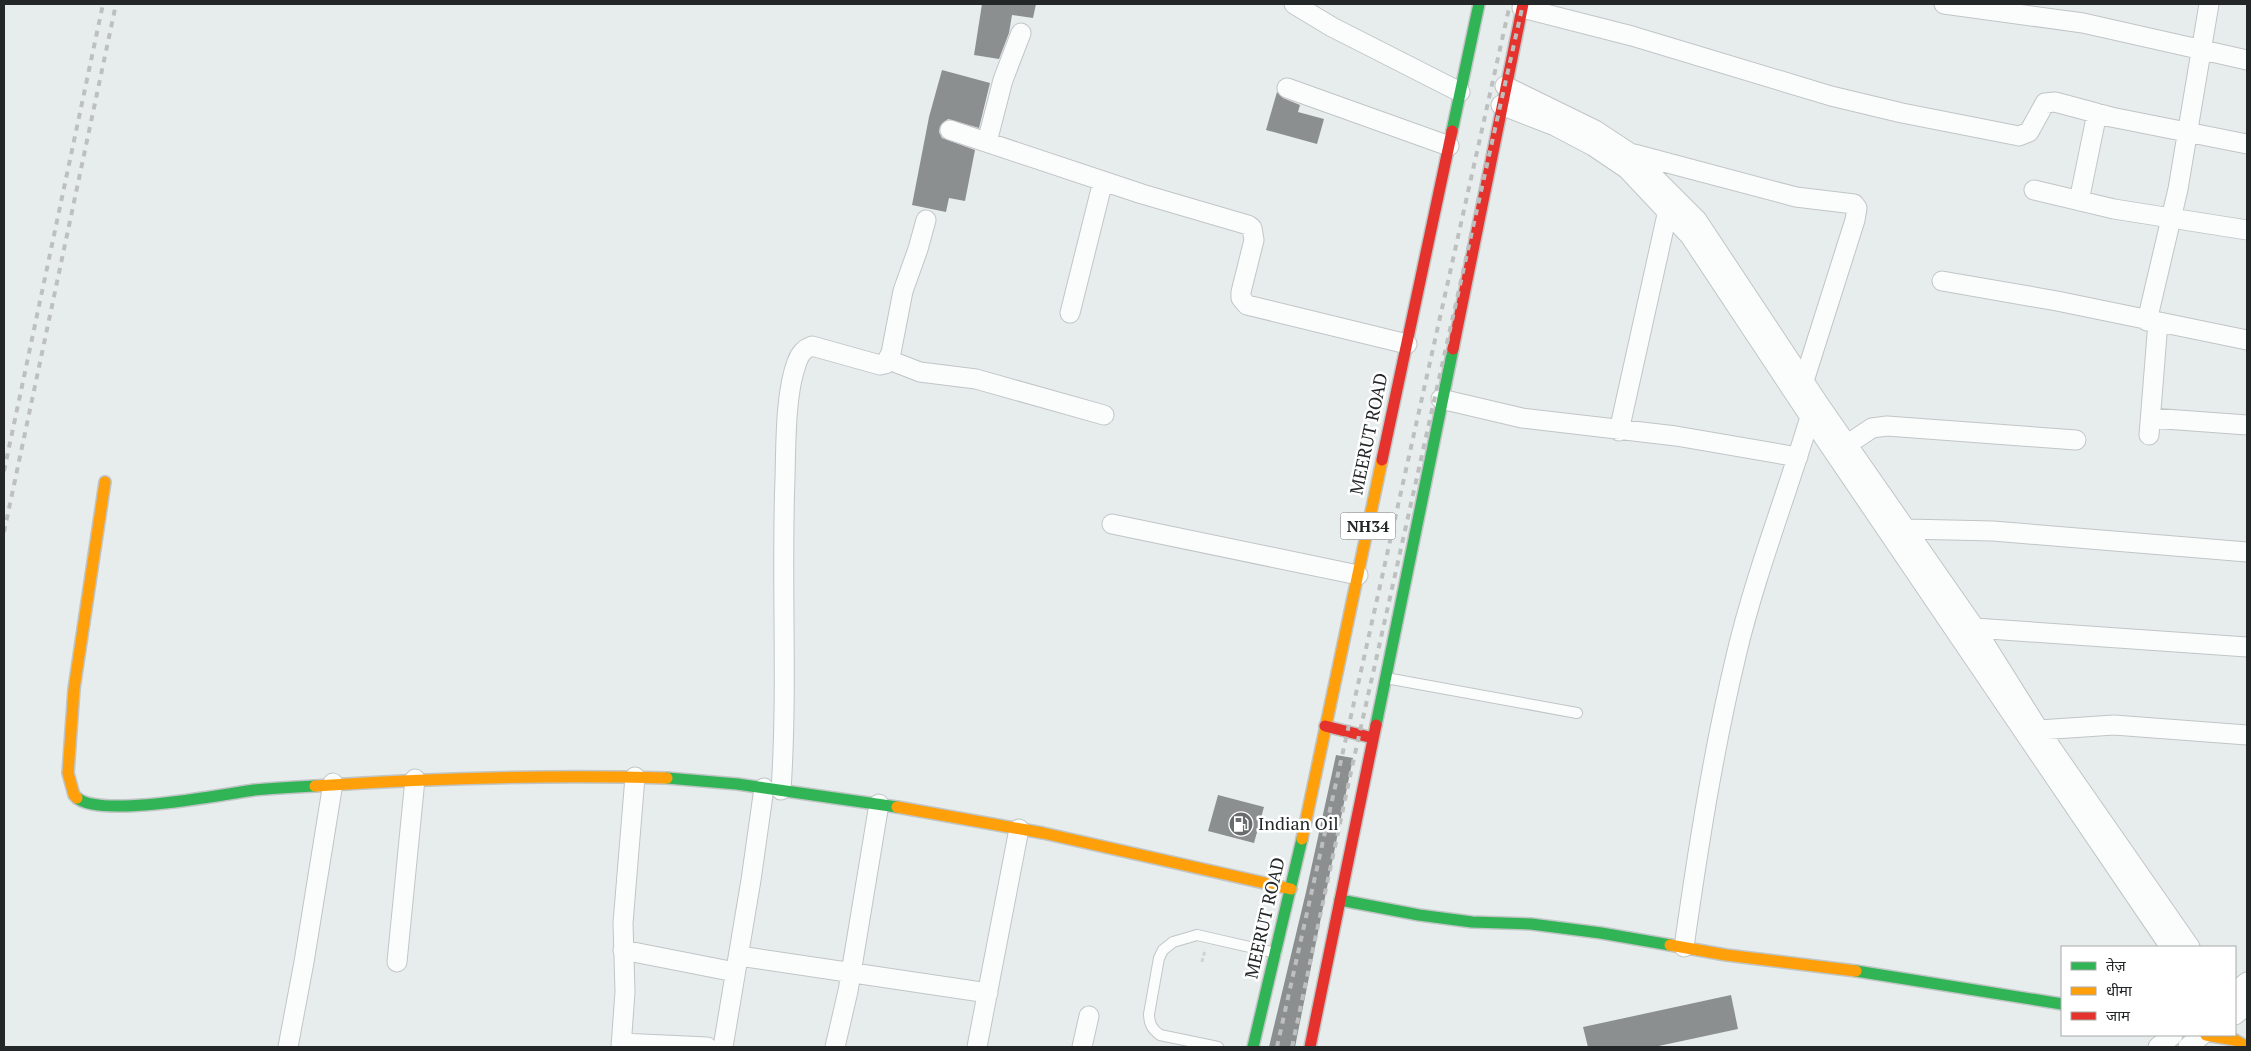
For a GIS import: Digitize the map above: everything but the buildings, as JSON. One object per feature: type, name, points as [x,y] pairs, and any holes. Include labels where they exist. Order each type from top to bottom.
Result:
[{"type":"main road","name":"MEERUT ROAD","points":[[1253,1047],[1290,889],[1479,4]]},
{"type":"main road","name":"NH34","points":[[1310,1046],[1522,6]]},
{"type":"main road","points":[[105,482],[74,689],[68,773],[74,795],[82,802],[99,806],[155,804],[256,790],[333,783],[415,779],[635,777],[684,779],[879,804],[1019,829],[1290,889]]},
{"type":"main road","points":[[1325,726],[1373,738]]},
{"type":"main road","points":[[1340,900],[1419,915],[1472,922],[1531,924],[1726,955],[1870,973],[2061,1004]]},
{"type":"main road","points":[[2209,1036],[2238,1042]]},
{"type":"street","points":[[1294,4],[1332,27],[1460,92]]},
{"type":"street","points":[[1944,4],[2083,23],[2247,60]]},
{"type":"street","points":[[2208,4],[2188,131],[2152,322],[2150,427],[2247,425]]},
{"type":"street","points":[[1522,6],[1632,36],[1831,96],[1902,113],[2018,136],[2029,132],[2041,106],[2049,102],[2247,144]]},
{"type":"street","points":[[987,142],[1003,80],[1022,33]]},
{"type":"street","points":[[1505,86],[1595,130],[1630,153],[1697,220],[1810,417],[1975,628],[2039,730],[2189,946]]},
{"type":"street","points":[[1287,88],[1449,146]]},
{"type":"street","points":[[1501,105],[1555,126],[1594,146],[1626,169],[1668,210],[1690,236],[1763,334],[1804,381],[1848,444],[1907,539],[2169,946]]},
{"type":"street","points":[[2079,201],[2097,113]]},
{"type":"street","points":[[950,130],[1192,209],[1241,222],[1252,228],[1254,240],[1241,298],[1247,305],[1407,344]]},
{"type":"street","points":[[1630,153],[1796,197],[1854,204],[1857,208],[1855,220],[1804,381]]},
{"type":"street","points":[[1070,313],[1103,180]]},
{"type":"street","points":[[2034,190],[2079,201],[2247,230]]},
{"type":"street","points":[[1619,430],[1668,210]]},
{"type":"street","points":[[723,1047],[737,964],[772,789],[785,705],[784,557],[786,454],[790,402],[796,362],[805,349],[812,346],[880,365],[885,364],[889,360],[903,291],[926,220]]},
{"type":"street","points":[[1942,281],[2057,301],[2247,340]]},
{"type":"street","points":[[889,360],[920,372],[976,379],[1104,415]]},
{"type":"street","points":[[1441,399],[1522,418],[1676,436],[1798,457]]},
{"type":"street","points":[[1684,947],[1700,836],[1736,657],[1776,518],[1810,417]]},
{"type":"street","points":[[1848,444],[1872,428],[1887,426],[2076,440]]},
{"type":"street","points":[[1112,524],[1358,575]]},
{"type":"street","points":[[1907,539],[2002,532],[2247,552]]},
{"type":"street","points":[[1975,628],[2247,647]]},
{"type":"street","points":[[2039,730],[2114,725],[2247,735]]},
{"type":"street","points":[[635,777],[623,923],[626,992],[621,1045],[707,1047]]},
{"type":"street","points":[[397,962],[415,779]]},
{"type":"street","points":[[288,1047],[333,783]]},
{"type":"street","points":[[835,1047],[851,971],[879,804]]},
{"type":"street","points":[[976,1047],[1019,829]]},
{"type":"street","points":[[623,950],[737,964],[851,971],[988,993]]},
{"type":"street","points":[[2236,991],[2247,982]]},
{"type":"street","points":[[2236,1014],[2247,1005]]},
{"type":"street","points":[[1082,1047],[1089,1016]]},
{"type":"street","points":[[2158,1047],[2172,1036]]},
{"type":"street","points":[[2188,1047],[2203,1036]]},
{"type":"lane","points":[[1385,678],[1577,713]]},
{"type":"lane","points":[[1218,1047],[1160,1034],[1154,1030],[1149,1022],[1148,1014],[1159,958],[1163,950],[1173,942],[1197,934],[1276,953]]},
{"type":"lane","points":[[1310,1046],[1324,1047]]},
{"type":"railway","points":[[4,471],[103,4]]},
{"type":"railway","points":[[4,532],[116,4]]},
{"type":"railway","points":[[1277,1047],[1510,4]]},
{"type":"railway","points":[[1292,1047],[1354,758],[1523,4]]},
{"type":"traffic: fast","points":[[1452,131],[1479,4]]},
{"type":"traffic: fast","points":[[1376,725],[1453,349]]},
{"type":"traffic: fast","points":[[667,778],[737,784],[897,807]]},
{"type":"traffic: fast","points":[[77,798],[90,804],[135,806],[254,790],[315,786]]},
{"type":"traffic: fast","points":[[1253,1047],[1302,839]]},
{"type":"traffic: fast","points":[[1340,900],[1419,915],[1472,922],[1531,924],[1601,933],[1670,945]]},
{"type":"traffic: fast","points":[[1856,971],[2061,1004]]},
{"type":"traffic: slow","points":[[1302,839],[1382,460]]},
{"type":"traffic: slow","points":[[77,798],[74,795],[68,773],[74,689],[105,482]]},
{"type":"traffic: slow","points":[[315,786],[491,778],[667,778]]},
{"type":"traffic: slow","points":[[897,807],[1043,833],[1291,889]]},
{"type":"traffic: slow","points":[[1670,945],[1726,955],[1856,971]]},
{"type":"traffic: slow","points":[[2212,1036],[2235,1040],[2247,1047]]},
{"type":"traffic: jam","points":[[1453,349],[1523,4]]},
{"type":"traffic: jam","points":[[1382,460],[1452,131]]},
{"type":"traffic: jam","points":[[1310,1047],[1376,725]]},
{"type":"traffic: jam","points":[[1325,726],[1373,738]]},
{"type":"place","name":"Indian Oil","points":[[1241,824]]}]
